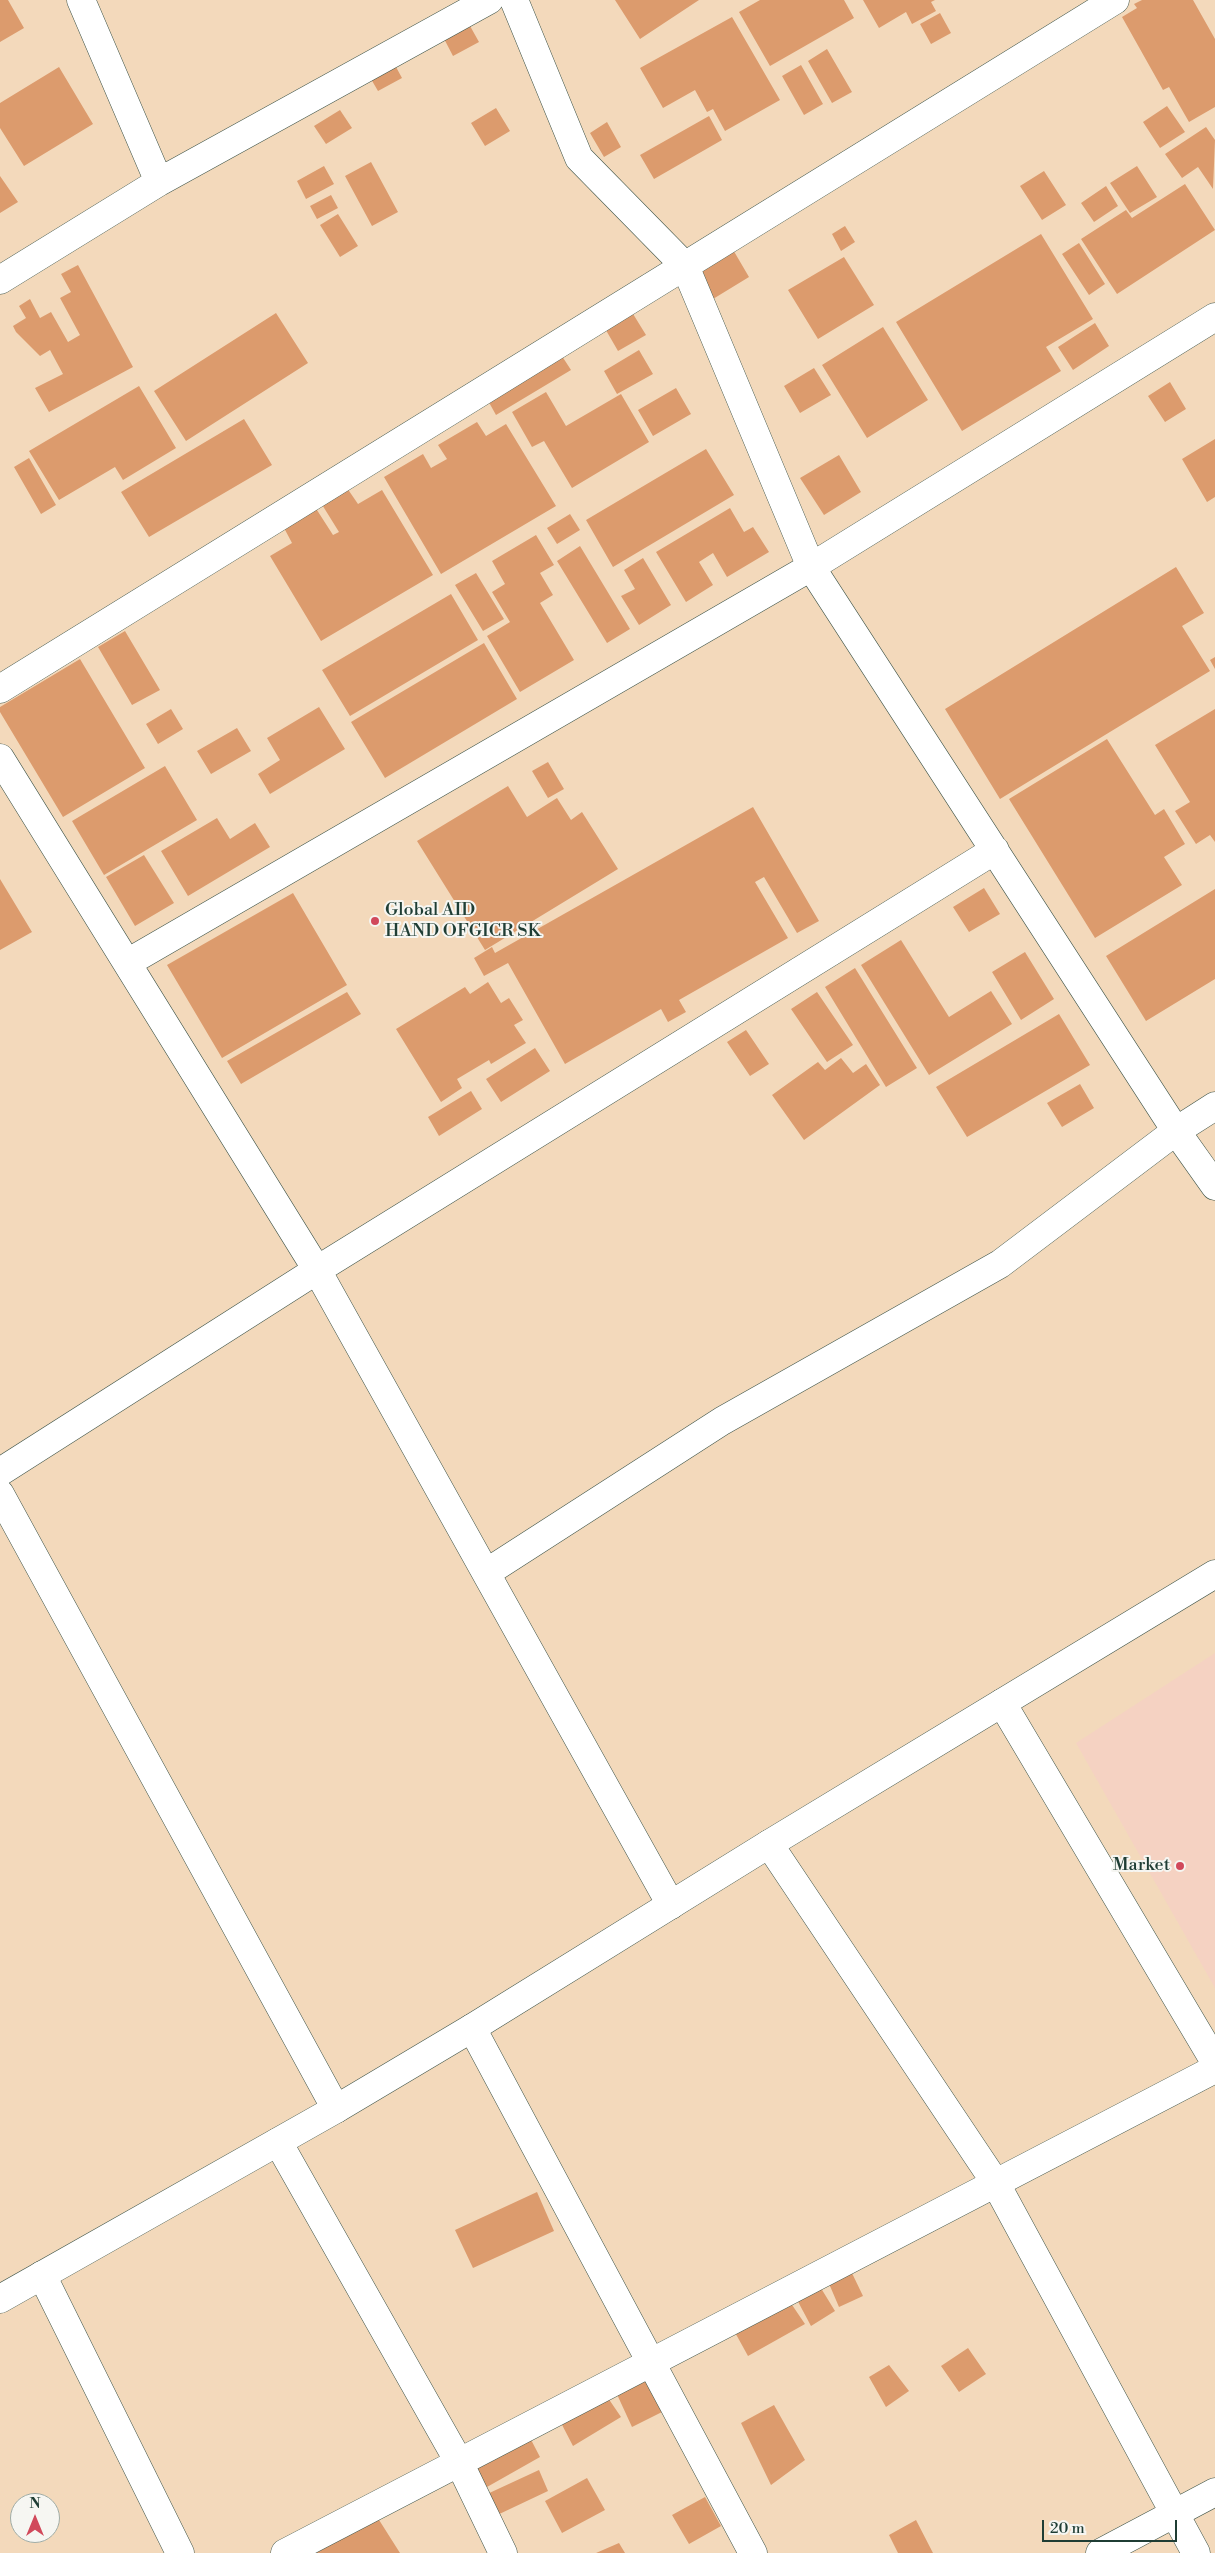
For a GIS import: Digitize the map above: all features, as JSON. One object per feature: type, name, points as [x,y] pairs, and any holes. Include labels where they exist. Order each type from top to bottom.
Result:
[{"type":"street","points":[[81,0],[159,182]]},
{"type":"street","points":[[0,280],[159,182],[490,0]]},
{"type":"street","points":[[514,0],[579,158],[685,266],[811,566],[1176,1131],[1215,1186]]},
{"type":"street","points":[[0,689],[1115,0]]},
{"type":"street","points":[[127,963],[811,566],[1215,317]]},
{"type":"street","points":[[0,758],[316,1270],[671,1905]]},
{"type":"street","points":[[0,1472],[316,1270],[995,850]]},
{"type":"street","points":[[486,1573],[722,1421],[1000,1264],[1176,1131],[1215,1106]]},
{"type":"street","points":[[0,1494],[336,2109]]},
{"type":"street","points":[[0,2299],[336,2109],[472,2028],[769,1844],[1215,1574]]},
{"type":"street","points":[[1002,1703],[1215,2062]]},
{"type":"street","points":[[769,1844],[995,2182],[1196,2553]]},
{"type":"street","points":[[472,2028],[754,2553]]},
{"type":"street","points":[[285,2553],[1215,2069]]},
{"type":"street","points":[[278,2142],[459,2462],[502,2553]]},
{"type":"street","points":[[42,2274],[180,2553]]},
{"type":"street","points":[[1100,2553],[1215,2492]]},
{"type":"shaded area","name":"Market","points":[[1215,1653],[1215,1988],[1076,1743]]},
{"type":"building","points":[[0,0],[8,0],[24,28],[0,42]]},
{"type":"building","points":[[615,0],[699,0],[640,39]]},
{"type":"building","points":[[760,0],[844,0],[854,18],[770,66],[739,12]]},
{"type":"building","points":[[863,0],[935,0],[931,2],[936,11],[912,24],[906,12],[879,28]]},
{"type":"building","points":[[1142,0],[1193,0],[1215,39],[1215,107],[1189,122],[1169,87],[1163,90],[1122,17],[1137,8],[1134,4]]},
{"type":"building","points":[[940,13],[951,33],[931,44],[920,24]]},
{"type":"building","points":[[465,17],[479,42],[453,56],[440,31]]},
{"type":"building","points":[[732,17],[780,100],[725,131],[713,109],[707,112],[695,90],[663,108],[640,68]]},
{"type":"building","points":[[827,49],[852,92],[832,103],[808,61]]},
{"type":"building","points":[[801,65],[823,104],[804,115],[782,76]]},
{"type":"building","points":[[59,67],[93,124],[24,166],[0,128],[0,103]]},
{"type":"building","points":[[396,67],[402,78],[378,91],[371,79]]},
{"type":"building","points":[[1167,106],[1185,132],[1160,148],[1143,122]]},
{"type":"building","points":[[496,108],[510,131],[485,146],[471,123]]},
{"type":"building","points":[[340,110],[352,128],[326,144],[314,126]]},
{"type":"building","points":[[709,116],[722,140],[654,179],[640,155]]},
{"type":"building","points":[[607,122],[621,147],[604,157],[590,133]]},
{"type":"building","points":[[1206,127],[1215,140],[1213,189],[1198,167],[1182,178],[1165,154]]},
{"type":"building","points":[[371,162],[398,212],[372,226],[345,176]]},
{"type":"building","points":[[324,166],[334,184],[306,199],[297,181]]},
{"type":"building","points":[[1137,166],[1157,197],[1130,213],[1110,183]]},
{"type":"building","points":[[1044,171],[1066,205],[1042,220],[1020,186]]},
{"type":"building","points":[[0,176],[18,202],[0,213]]},
{"type":"building","points":[[1185,184],[1215,230],[1117,294],[1081,239],[1126,210],[1132,218]]},
{"type":"building","points":[[1106,186],[1118,206],[1094,222],[1081,203]]},
{"type":"building","points":[[331,195],[338,208],[317,219],[310,206]]},
{"type":"building","points":[[338,214],[358,246],[340,257],[320,225]]},
{"type":"building","points":[[845,226],[855,242],[841,251],[832,234]]},
{"type":"building","points":[[1041,234],[1093,319],[1046,347],[1061,371],[962,431],[896,322]]},
{"type":"building","points":[[1079,243],[1105,284],[1089,295],[1062,254]]},
{"type":"building","points":[[732,248],[749,277],[713,299],[695,269]]},
{"type":"building","points":[[844,257],[874,305],[818,339],[788,290]]},
{"type":"building","points":[[78,265],[133,367],[49,412],[35,388],[63,374],[50,350],[40,356],[16,332],[13,326],[26,318],[19,306],[30,299],[40,318],[51,312],[68,342],[80,335],[60,298],[71,292],[61,274]]},
{"type":"building","points":[[630,309],[646,335],[618,351],[603,325]]},
{"type":"building","points":[[276,313],[308,363],[186,441],[154,391]]},
{"type":"building","points":[[1095,323],[1109,346],[1073,370],[1058,347]]},
{"type":"building","points":[[883,327],[928,400],[867,438],[822,365]]},
{"type":"building","points":[[639,350],[653,374],[617,394],[604,371]]},
{"type":"building","points":[[560,353],[571,370],[496,415],[486,397]]},
{"type":"building","points":[[814,368],[831,395],[800,413],[784,386]]},
{"type":"building","points":[[1170,382],[1186,409],[1165,422],[1148,396]]},
{"type":"building","points":[[139,386],[176,448],[123,480],[115,467],[59,500],[29,451]]},
{"type":"building","points":[[676,388],[691,414],[653,436],[638,410]]},
{"type":"building","points":[[546,392],[566,426],[621,394],[649,442],[572,488],[544,441],[532,447],[512,412]]},
{"type":"building","points":[[244,419],[272,465],[149,537],[121,492]]},
{"type":"building","points":[[477,422],[486,436],[506,424],[556,506],[441,574],[384,477],[423,454],[431,468],[447,459],[438,445]]},
{"type":"building","points":[[1215,439],[1215,497],[1207,502],[1182,459]]},
{"type":"building","points":[[706,449],[734,495],[613,567],[586,520]]},
{"type":"building","points":[[839,455],[861,492],[824,515],[800,478]]},
{"type":"building","points":[[29,458],[56,505],[41,514],[14,467]]},
{"type":"building","points":[[347,488],[358,504],[382,490],[433,575],[321,641],[270,556],[292,543],[283,526],[315,507],[333,535],[339,532],[321,503]]},
{"type":"building","points":[[730,508],[744,532],[753,527],[769,552],[727,577],[713,553],[699,562],[713,585],[686,602],[656,552]]},
{"type":"building","points":[[570,514],[580,530],[557,544],[547,528]]},
{"type":"building","points":[[536,535],[554,565],[540,573],[553,595],[540,603],[574,660],[520,692],[487,636],[510,622],[492,592],[505,584],[492,561]]},
{"type":"building","points":[[580,546],[630,629],[607,643],[557,561]]},
{"type":"building","points":[[643,558],[671,605],[639,625],[621,596],[635,589],[624,570]]},
{"type":"building","points":[[1176,567],[1204,613],[1182,626],[1210,671],[1000,799],[945,709]]},
{"type":"building","points":[[476,573],[504,619],[483,631],[455,585]]},
{"type":"building","points":[[451,594],[478,640],[350,716],[322,670]]},
{"type":"building","points":[[125,631],[160,690],[132,705],[98,647]]},
{"type":"building","points":[[484,643],[517,699],[385,778],[351,722]]},
{"type":"building","points":[[1215,657],[1215,669],[1210,660]]},
{"type":"building","points":[[80,659],[145,768],[63,817],[0,712],[0,707]]},
{"type":"building","points":[[319,707],[345,749],[270,794],[258,774],[280,760],[267,738]]},
{"type":"building","points":[[171,709],[183,729],[158,744],[146,724]]},
{"type":"building","points":[[1215,709],[1215,842],[1210,835],[1196,844],[1175,811],[1190,802],[1155,745]]},
{"type":"building","points":[[237,728],[251,751],[211,774],[197,751]]},
{"type":"building","points":[[1107,739],[1155,815],[1164,809],[1185,844],[1164,857],[1182,885],[1095,938],[1009,799]]},
{"type":"building","points":[[548,762],[564,789],[548,798],[532,771]]},
{"type":"building","points":[[165,766],[197,820],[104,875],[72,821]]},
{"type":"building","points":[[508,786],[527,817],[557,798],[571,820],[582,812],[618,869],[485,950],[417,841]]},
{"type":"building","points":[[753,807],[819,921],[797,933],[764,877],[755,882],[788,938],[679,1000],[686,1012],[668,1022],[661,1009],[565,1064],[508,963],[484,976],[474,958],[492,947],[495,953]]},
{"type":"building","points":[[217,818],[230,839],[255,823],[270,847],[188,896],[161,851]]},
{"type":"building","points":[[144,855],[174,903],[135,926],[106,877]]},
{"type":"building","points":[[0,879],[32,932],[0,950]]},
{"type":"building","points":[[984,888],[1000,914],[969,932],[953,907]]},
{"type":"building","points":[[1215,889],[1215,979],[1146,1021],[1106,956]]},
{"type":"building","points":[[293,893],[347,985],[222,1058],[167,965]]},
{"type":"building","points":[[901,940],[949,1017],[991,991],[1012,1024],[929,1075],[861,965]]},
{"type":"building","points":[[1025,952],[1054,999],[1021,1020],[992,972]]},
{"type":"building","points":[[855,968],[917,1068],[886,1087],[825,987]]},
{"type":"building","points":[[488,982],[501,1003],[509,998],[523,1020],[514,1025],[526,1043],[491,1064],[489,1060],[457,1079],[462,1088],[441,1102],[396,1029],[465,987],[470,994]]},
{"type":"building","points":[[347,992],[361,1014],[241,1084],[227,1061]]},
{"type":"building","points":[[817,992],[853,1045],[827,1062],[791,1009]]},
{"type":"building","points":[[1059,1014],[1090,1065],[967,1137],[936,1087]]},
{"type":"building","points":[[746,1030],[769,1064],[750,1076],[727,1042]]},
{"type":"building","points":[[535,1048],[550,1071],[501,1102],[486,1079]]},
{"type":"building","points":[[841,1058],[853,1073],[866,1064],[880,1085],[804,1140],[772,1095],[818,1062],[825,1070]]},
{"type":"building","points":[[1080,1084],[1094,1108],[1062,1127],[1047,1103]]},
{"type":"building","points":[[471,1091],[482,1109],[439,1136],[428,1117]]},
{"type":"building","points":[[537,2192],[554,2231],[473,2268],[455,2230]]},
{"type":"building","points":[[850,2269],[863,2296],[839,2307],[827,2279]]},
{"type":"building","points":[[819,2285],[835,2311],[811,2326],[795,2296]]},
{"type":"building","points":[[788,2299],[805,2324],[748,2356],[732,2327]]},
{"type":"building","points":[[968,2348],[986,2374],[959,2392],[941,2366]]},
{"type":"building","points":[[889,2365],[909,2391],[886,2407],[869,2377]]},
{"type":"building","points":[[644,2376],[662,2412],[632,2427],[615,2390]]},
{"type":"building","points":[[606,2395],[621,2417],[573,2446],[559,2419]]},
{"type":"building","points":[[774,2405],[805,2460],[771,2485],[741,2423]]},
{"type":"building","points":[[528,2434],[540,2457],[487,2487],[474,2464]]},
{"type":"building","points":[[539,2470],[548,2491],[493,2517],[485,2495]]},
{"type":"building","points":[[587,2478],[605,2510],[562,2533],[545,2501]]},
{"type":"building","points":[[705,2497],[721,2526],[689,2544],[672,2515]]},
{"type":"building","points":[[374,2512],[400,2553],[310,2553]]},
{"type":"building","points":[[916,2520],[933,2553],[898,2553],[889,2535]]},
{"type":"building","points":[[619,2543],[625,2553],[596,2553]]},
{"type":"place","name":"Global AID HAND OFGICR SK","points":[[375,921]]},
{"type":"place","name":"Market","points":[[1180,1866]]}]
